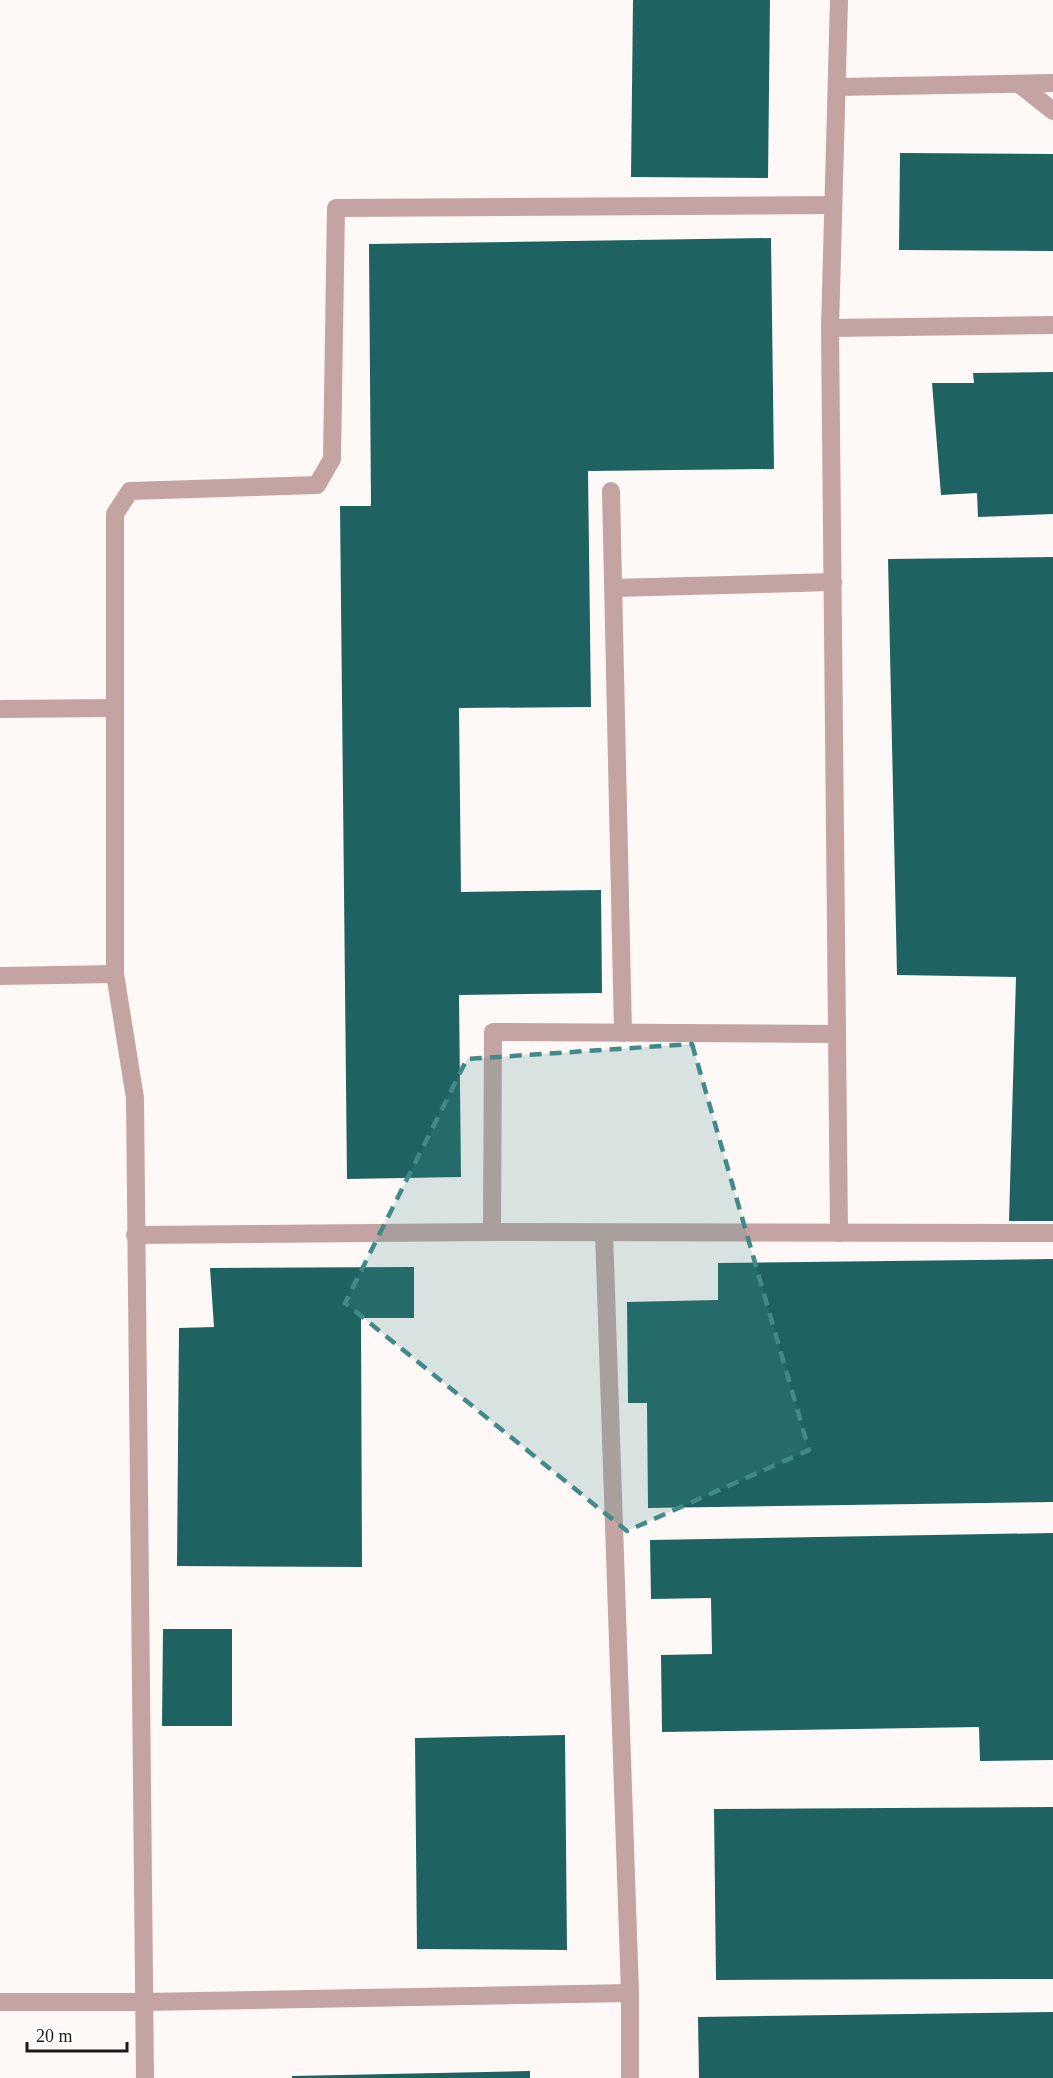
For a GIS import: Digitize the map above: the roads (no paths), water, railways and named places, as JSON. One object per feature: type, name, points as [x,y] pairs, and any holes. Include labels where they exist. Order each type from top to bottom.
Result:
[{"type":"lane","points":[[839,0],[830,328],[839,1233]]},
{"type":"lane","points":[[837,87],[1053,83]]},
{"type":"lane","points":[[1019,84],[1053,111]]},
{"type":"lane","points":[[145,2078],[135,1098],[115,974],[115,514],[130,491],[317,485],[332,459],[336,208],[833,205]]},
{"type":"lane","points":[[830,328],[1053,325]]},
{"type":"lane","points":[[611,491],[623,1033]]},
{"type":"lane","points":[[614,588],[833,582]]},
{"type":"lane","points":[[0,709],[115,708]]},
{"type":"lane","points":[[0,976],[115,974]]},
{"type":"lane","points":[[492,1232],[494,1032],[837,1034]]},
{"type":"lane","points":[[135,1235],[492,1232],[1053,1233]]},
{"type":"lane","points":[[604,1233],[630,1993],[630,2078]]},
{"type":"lane","points":[[0,2002],[143,2002],[630,1993]]}]
